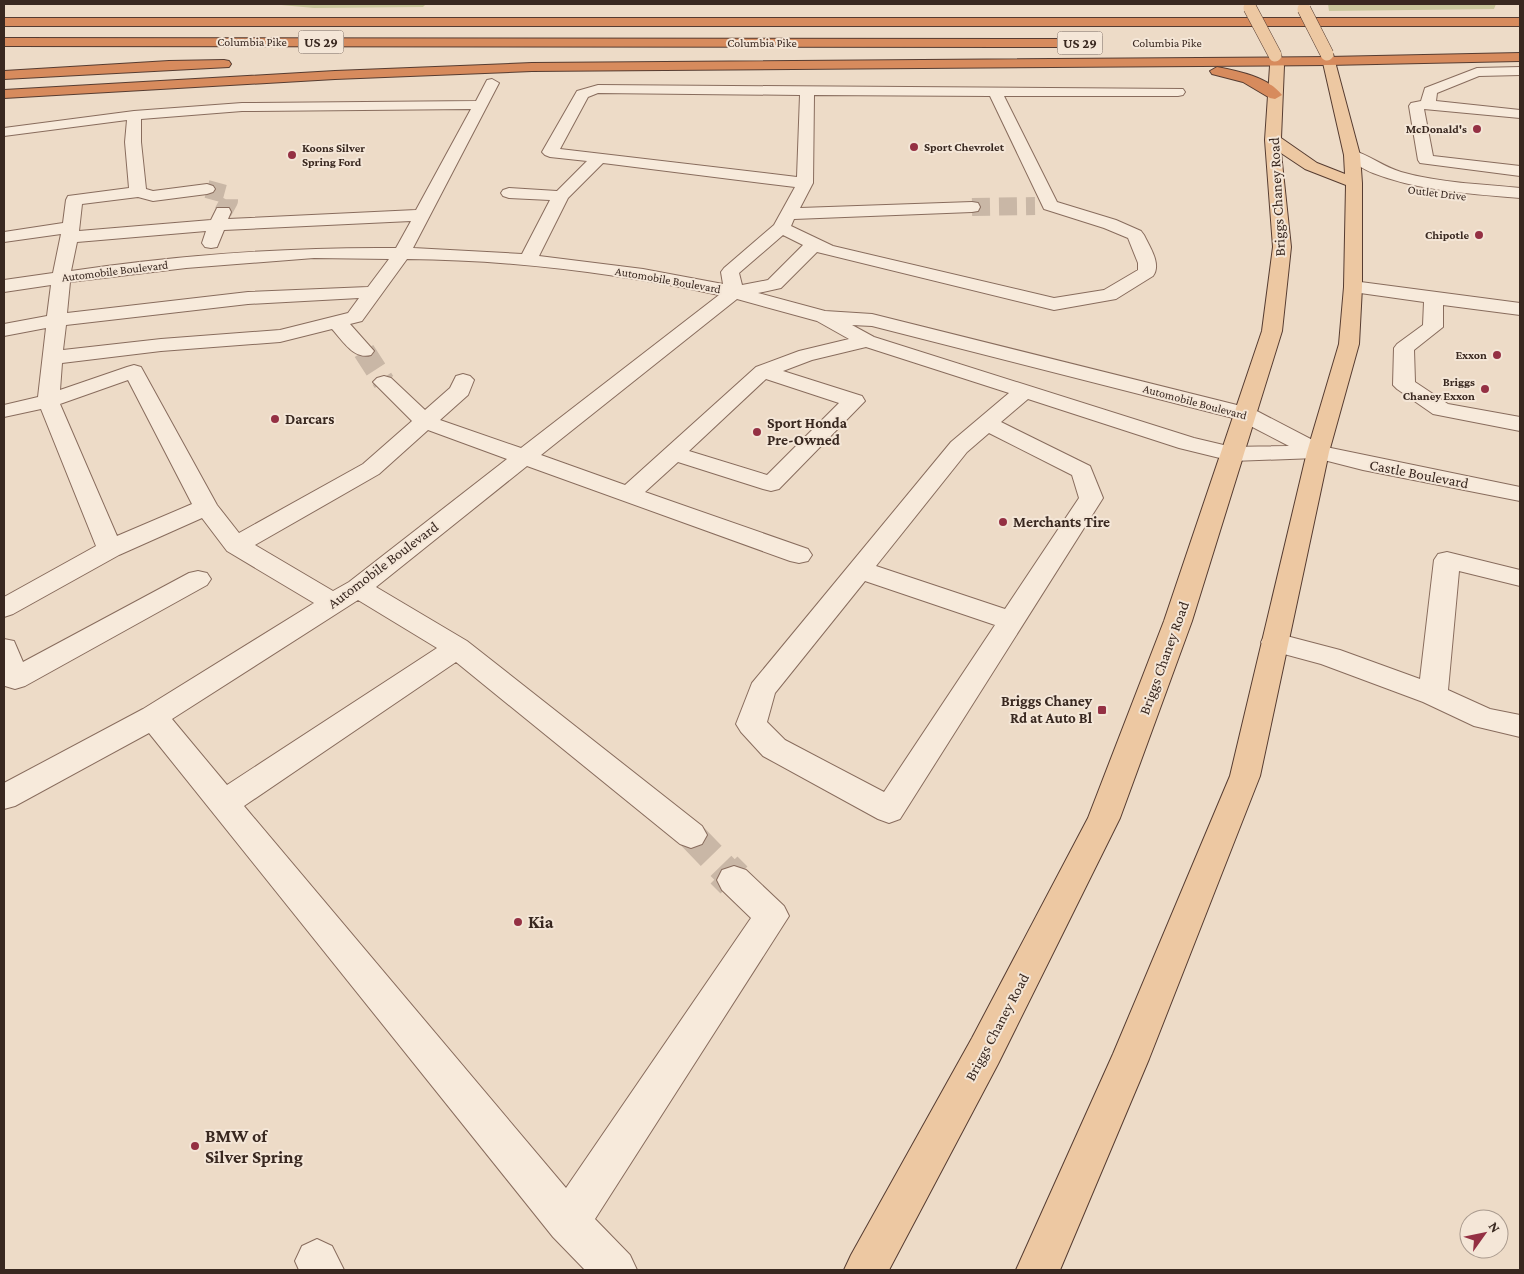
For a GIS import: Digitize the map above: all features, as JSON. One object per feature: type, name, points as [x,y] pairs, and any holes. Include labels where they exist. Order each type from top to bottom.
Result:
[{"type":"highway","points":[[160,10],[228,12]]},
{"type":"highway","points":[[4,12],[400,14],[675,21]]},
{"type":"highway","points":[[1432,21],[1520,14]]},
{"type":"highway","name":"Columbia Pike","points":[[4,22],[1520,22]]},
{"type":"highway","name":"Columbia Pike","points":[[4,42],[1098,43]]},
{"type":"highway","points":[[401,56],[639,42]]},
{"type":"highway","points":[[1254,43],[1284,44]]},
{"type":"highway","points":[[1304,44],[1329,53]]},
{"type":"highway","points":[[1500,44],[1520,45]]},
{"type":"highway","points":[[4,94],[335,75],[532,67],[1276,58],[1329,53],[1520,57]]},
{"type":"highway","points":[[4,75],[169,65],[237,64]]},
{"type":"highway","points":[[865,64],[1208,70],[1234,74],[1258,82],[1275,95]]},
{"type":"highway","points":[[4,82],[208,65]]},
{"type":"main road","name":"Briggs Chaney Road","points":[[866,1270],[984,1052],[1104,818],[1178,621],[1272,331],[1282,247],[1273,140],[1276,58],[1248,6]]},
{"type":"main road","points":[[1038,1270],[1130,1059],[1245,776],[1318,452],[1348,344],[1353,287],[1354,183],[1352,155],[1329,53],[1302,6]]},
{"type":"main road","points":[[1273,140],[1310,166],[1354,183]]},
{"type":"street","points":[[1428,104],[1430,91],[1477,72],[1520,71]]},
{"type":"street","points":[[52,358],[161,345],[280,336],[354,317],[402,253],[492,83]]},
{"type":"street","points":[[805,183],[550,152],[582,94],[598,89],[1178,92]]},
{"type":"street","points":[[807,91],[805,183],[784,221],[730,272],[734,292],[774,284],[815,244]]},
{"type":"street","points":[[784,221],[815,244],[827,250],[1054,304],[1109,295],[1147,272],[1147,263],[1135,235],[1110,224],[1043,206],[995,92]]},
{"type":"street","points":[[1520,114],[1428,104],[1416,106],[1426,160],[1520,171]]},
{"type":"street","points":[[4,132],[134,115],[242,107],[480,105]]},
{"type":"street","points":[[134,115],[133,142],[138,192]]},
{"type":"street","points":[[1352,155],[1377,169],[1401,177],[1431,183],[1520,194]]},
{"type":"street","points":[[528,259],[560,196],[599,158]]},
{"type":"street","name":"Outlet Drive","points":[[1354,183],[1497,201],[1516,206]]},
{"type":"street","points":[[110,549],[48,401],[61,277],[74,200],[138,192],[153,196],[207,189]]},
{"type":"street","points":[[509,193],[560,196]]},
{"type":"street","points":[[784,221],[882,209],[972,207]]},
{"type":"street","points":[[4,238],[220,219],[422,215]]},
{"type":"street","points":[[206,261],[220,219]]},
{"type":"street","name":"Automobile Boulevard","points":[[4,286],[160,264],[297,254],[402,253],[528,259],[568,263],[734,292],[824,318],[867,341],[1187,443],[1232,454],[1318,452]]},
{"type":"street","points":[[1353,287],[1520,309]]},
{"type":"street","points":[[4,330],[56,320],[248,298],[373,292]]},
{"type":"street","name":"Automobile Boulevard","points":[[4,797],[153,717],[358,588],[734,292]]},
{"type":"street","points":[[1434,298],[1433,327],[1404,348],[1404,385],[1441,409],[1520,424]]},
{"type":"street","name":"Automobile Boulevard","points":[[824,318],[872,320],[1245,414],[1318,452]]},
{"type":"street","points":[[337,322],[364,351]]},
{"type":"street","points":[[628,495],[763,371],[806,355],[867,341]]},
{"type":"street","points":[[4,411],[48,401],[134,371],[161,345]]},
{"type":"street","points":[[134,371],[206,507],[236,545],[333,603]]},
{"type":"street","points":[[673,453],[771,484],[854,401],[763,371]]},
{"type":"street","points":[[236,545],[371,469],[460,390],[463,380]]},
{"type":"street","points":[[384,382],[425,422],[799,555]]},
{"type":"street","points":[[987,424],[1082,471],[1091,498],[889,810],[774,748],[751,724],[762,690],[960,447],[1025,391]]},
{"type":"street","name":"Castle Boulevard","points":[[1318,452],[1363,463],[1520,494]]},
{"type":"street","points":[[4,608],[110,549],[206,507]]},
{"type":"street","points":[[1434,695],[1447,560],[1520,578]]},
{"type":"street","points":[[860,570],[1011,621]]},
{"type":"street","points":[[4,648],[15,679],[198,579]]},
{"type":"street","points":[[358,588],[457,648],[691,835]]},
{"type":"street","points":[[1275,642],[1330,657],[1434,695],[1484,718],[1520,726]]},
{"type":"street","points":[[224,803],[457,648]]},
{"type":"street","points":[[153,717],[568,1222],[615,1270]]},
{"type":"street","points":[[568,1222],[772,916],[734,880]]},
{"type":"shaded area","points":[[270,4],[426,4],[423,7],[314,8]]},
{"type":"shaded area","points":[[1328,4],[1496,4],[1494,9],[1329,11]]},
{"type":"tunnel","points":[[207,189],[229,195],[229,201],[223,212]]},
{"type":"tunnel","points":[[972,207],[1035,206]]},
{"type":"tunnel","points":[[364,351],[384,382]]},
{"type":"tunnel","points":[[691,835],[726,871]]},
{"type":"tunnel","points":[[724,870],[734,880]]},
{"type":"place","name":"McDonald's","points":[[1477,129]]},
{"type":"place","name":"Sport Chevrolet","points":[[914,147]]},
{"type":"place","name":"Koons Silver Spring Ford","points":[[292,155]]},
{"type":"place","name":"Chipotle","points":[[1479,235]]},
{"type":"place","name":"Exxon","points":[[1497,355]]},
{"type":"place","name":"Briggs Chaney Exxon","points":[[1485,389]]},
{"type":"place","name":"Darcars","points":[[275,419]]},
{"type":"place","name":"Sport Honda Pre-Owned","points":[[757,432]]},
{"type":"place","name":"Merchants Tire","points":[[1003,522]]},
{"type":"place","name":"Briggs Chaney Rd at Auto Bl","points":[[1102,710]]},
{"type":"place","name":"Kia","points":[[518,922]]},
{"type":"place","name":"BMW of Silver Spring","points":[[195,1146]]}]
